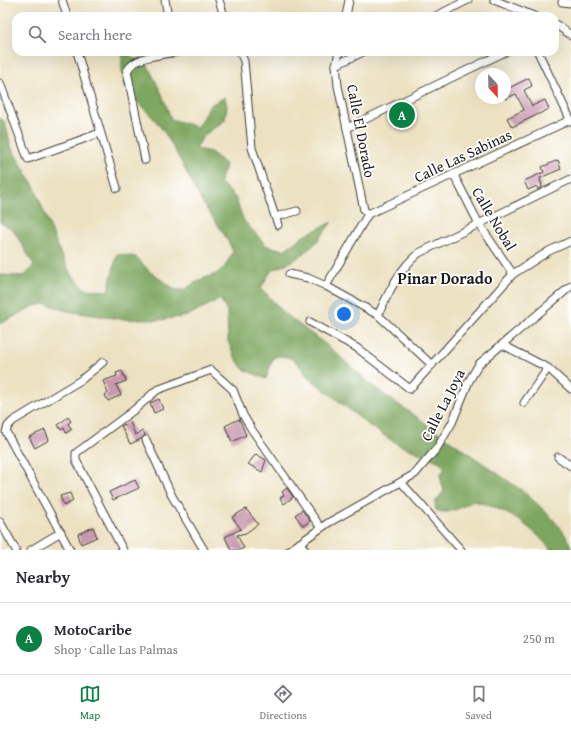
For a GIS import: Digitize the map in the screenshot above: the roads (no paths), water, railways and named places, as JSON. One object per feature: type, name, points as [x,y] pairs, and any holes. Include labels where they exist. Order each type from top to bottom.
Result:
[{"type":"street","points":[[62,0],[66,12]]},
{"type":"street","points":[[165,0],[167,12]]},
{"type":"street","points":[[219,0],[223,12]]},
{"type":"street","points":[[347,12],[349,0]]},
{"type":"street","points":[[444,12],[468,0]]},
{"type":"street","points":[[494,0],[519,12]]},
{"type":"street","points":[[562,3],[571,3]]},
{"type":"street","points":[[559,27],[571,35]]},
{"type":"street","points":[[78,56],[116,188]]},
{"type":"street","points":[[144,160],[127,72],[129,66],[140,60],[158,56]]},
{"type":"street","points":[[242,56],[244,61],[252,148],[278,226]]},
{"type":"street","name":"Calle El Dorado","points":[[338,56],[336,65],[346,128],[364,210],[368,214]]},
{"type":"street","points":[[336,65],[355,56]]},
{"type":"street","points":[[346,128],[497,56]]},
{"type":"street","points":[[540,56],[570,121]]},
{"type":"street","points":[[0,82],[28,159],[100,133]]},
{"type":"street","name":"Calle Las Sabinas","points":[[368,214],[570,121]]},
{"type":"street","name":"Calle Nobal","points":[[454,175],[479,224],[513,274]]},
{"type":"street","points":[[378,315],[399,274],[408,262],[419,253],[571,179]]},
{"type":"street","points":[[275,217],[297,211]]},
{"type":"street","points":[[326,286],[368,214]]},
{"type":"street","points":[[310,322],[357,348],[407,388],[413,388],[513,274],[549,251],[571,241]]},
{"type":"street","points":[[289,274],[308,278],[326,286],[378,315],[432,365]]},
{"type":"street","name":"Calle La Joya","points":[[290,550],[321,528],[416,474],[437,448],[452,423],[469,381],[479,364],[571,286]]},
{"type":"street","points":[[503,345],[548,368],[571,389]]},
{"type":"street","points":[[70,550],[6,432],[8,426],[13,421],[81,380],[103,362]]},
{"type":"street","points":[[524,403],[548,368]]},
{"type":"street","points":[[123,550],[76,460],[76,453],[134,410],[157,390],[211,370],[233,390],[243,415],[252,430],[321,528]]},
{"type":"street","points":[[146,440],[172,496],[204,550]]},
{"type":"street","points":[[558,458],[571,466]]},
{"type":"street","points":[[401,482],[461,550]]},
{"type":"street","points":[[0,522],[16,550]]},
{"type":"street","points":[[31,550],[61,532]]},
{"type":"street","points":[[300,543],[305,550]]},
{"type":"place","name":"MotoCaribe","points":[[402,115]]},
{"type":"district","name":"Pinar Dorado","points":[[445,278]]}]
